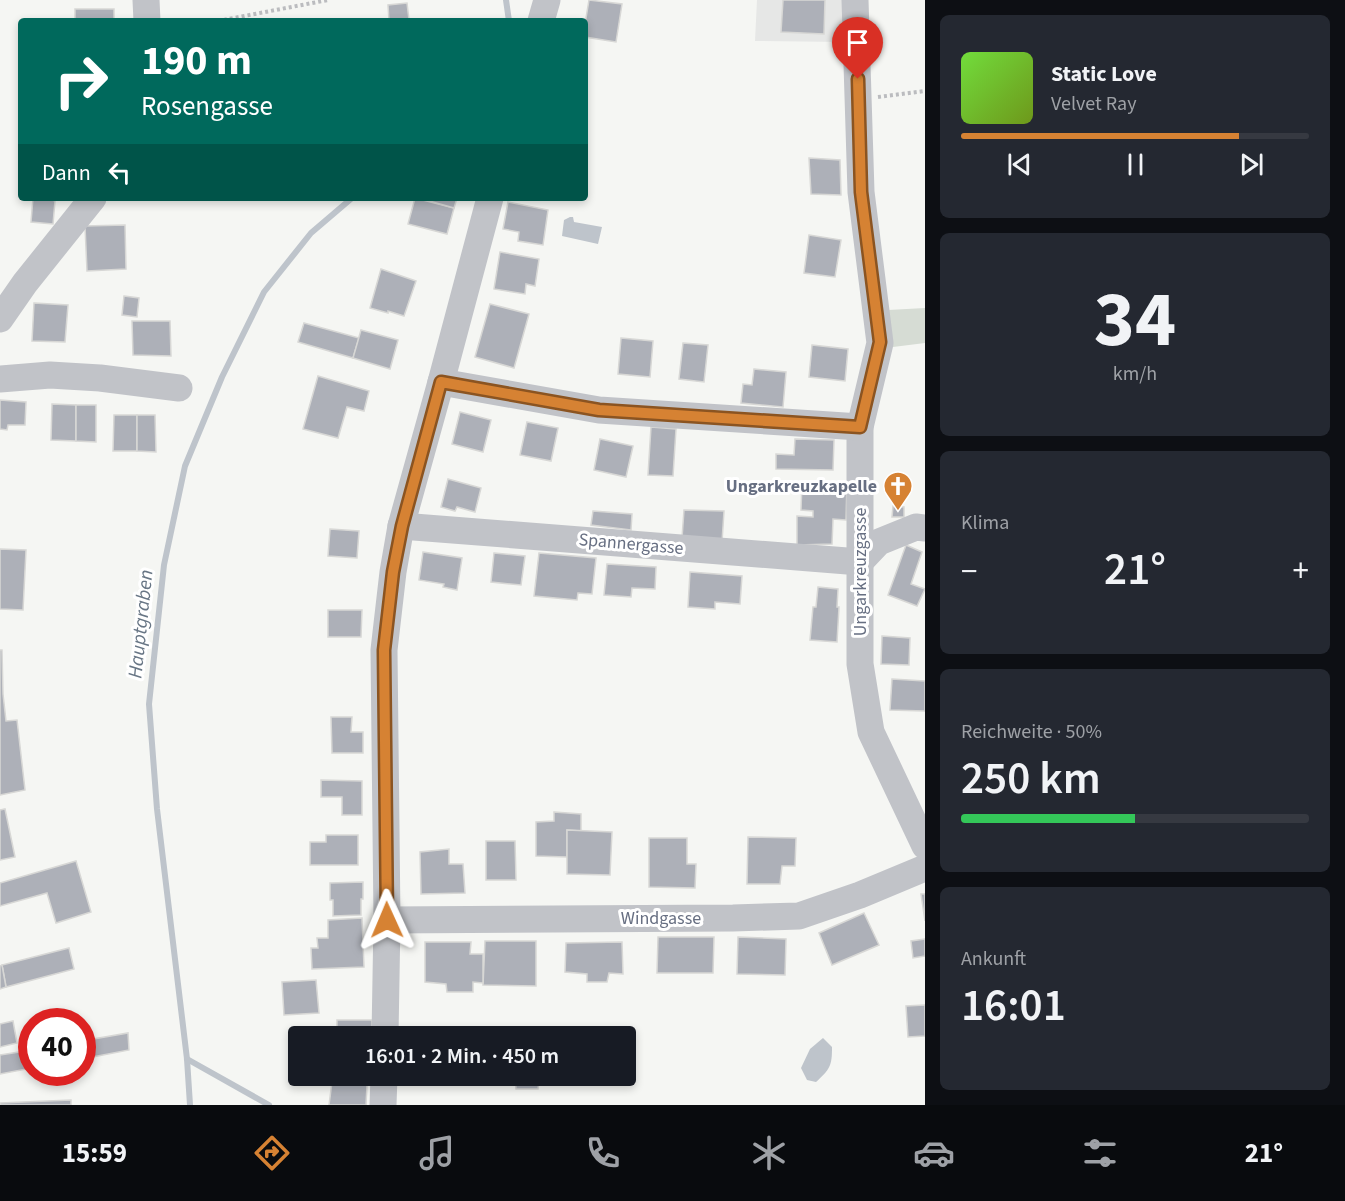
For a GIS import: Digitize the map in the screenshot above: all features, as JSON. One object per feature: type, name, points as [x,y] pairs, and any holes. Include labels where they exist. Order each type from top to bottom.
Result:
[{"type":"street","points":[[146,0],[147,18]]},
{"type":"street","points":[[542,18],[547,0]]},
{"type":"street","name":"Ungarkreuzgasse","points":[[855,0],[861,192],[880,342],[860,427],[860,664],[871,732],[925,846]]},
{"type":"street","points":[[0,319],[25,283],[91,201]]},
{"type":"street","points":[[385,1026],[387,920],[384,650],[393,572],[402,526],[489,201]]},
{"type":"street","points":[[0,379],[50,375],[100,378],[179,388]]},
{"type":"street","points":[[441,382],[599,410],[860,427]]},
{"type":"street","name":"Spannergasse","points":[[402,526],[860,562]]},
{"type":"street","points":[[860,562],[879,542],[916,527],[925,528]]},
{"type":"street","name":"Windgasse","points":[[387,920],[799,916],[860,895],[925,867]]},
{"type":"street","points":[[383,1105],[384,1086]]},
{"type":"path","points":[[234,18],[328,0]]},
{"type":"path","points":[[858,99],[925,91]]},
{"type":"shaded area","points":[[757,0],[842,0],[842,42],[755,41]]},
{"type":"shaded area","points":[[573,217],[574,222],[602,227],[598,244],[562,236],[564,220]]},
{"type":"shaded area","points":[[925,308],[925,343],[893,347],[888,310]]},
{"type":"shaded area","points":[[823,1038],[832,1047],[829,1067],[816,1082],[807,1080],[801,1068],[810,1049]]},
{"type":"building","points":[[589,0],[622,4],[616,42],[588,37],[588,18],[586,18]]},
{"type":"building","points":[[783,0],[825,0],[824,34],[781,32]]},
{"type":"building","points":[[407,3],[409,18],[389,18],[388,5]]},
{"type":"building","points":[[75,9],[114,9],[114,18],[75,18]]},
{"type":"building","points":[[809,158],[840,160],[841,195],[811,194]]},
{"type":"building","points":[[33,201],[55,201],[53,224],[31,222]]},
{"type":"building","points":[[414,201],[427,201],[454,208],[447,234],[408,224]]},
{"type":"building","points":[[430,201],[456,201],[454,208]]},
{"type":"building","points":[[508,202],[548,210],[543,245],[518,241],[519,232],[503,229]]},
{"type":"building","points":[[125,225],[126,269],[87,271],[85,226]]},
{"type":"building","points":[[809,235],[841,240],[835,277],[804,273]]},
{"type":"building","points":[[500,252],[539,259],[535,286],[526,284],[525,294],[494,289]]},
{"type":"building","points":[[381,269],[416,281],[404,316],[370,308]]},
{"type":"building","points":[[124,296],[139,298],[137,317],[122,315]]},
{"type":"building","points":[[34,303],[68,305],[65,342],[32,341]]},
{"type":"building","points":[[490,304],[529,314],[514,368],[475,357]]},
{"type":"building","points":[[132,321],[170,321],[171,356],[133,355]]},
{"type":"building","points":[[304,323],[359,338],[353,358],[298,342]]},
{"type":"building","points":[[361,330],[398,340],[390,369],[353,358]]},
{"type":"building","points":[[621,338],[653,341],[650,377],[618,374]]},
{"type":"building","points":[[683,343],[708,345],[704,382],[679,379]]},
{"type":"building","points":[[812,345],[848,349],[845,381],[809,377]]},
{"type":"building","points":[[754,369],[786,372],[783,407],[741,403],[743,384],[752,385]]},
{"type":"building","points":[[318,376],[369,391],[364,411],[347,407],[338,438],[303,429]]},
{"type":"building","points":[[0,400],[26,402],[25,425],[8,425],[7,430],[0,429]]},
{"type":"building","points":[[52,404],[76,405],[76,441],[51,440]]},
{"type":"building","points":[[76,405],[96,405],[96,442],[76,441]]},
{"type":"building","points":[[460,412],[491,420],[483,452],[452,444]]},
{"type":"building","points":[[114,415],[137,415],[137,451],[113,451]]},
{"type":"building","points":[[137,415],[155,415],[156,452],[137,451]]},
{"type":"building","points":[[527,422],[558,428],[551,461],[520,455]]},
{"type":"building","points":[[651,427],[676,429],[673,476],[648,475]]},
{"type":"building","points":[[600,439],[633,446],[626,477],[594,470]]},
{"type":"building","points":[[795,439],[834,440],[833,470],[776,469],[776,454],[794,455]]},
{"type":"building","points":[[448,479],[481,488],[475,512],[457,507],[455,511],[441,507]]},
{"type":"building","points":[[802,482],[847,482],[846,520],[833,519],[832,544],[797,545],[797,516],[813,517],[813,511],[801,510]]},
{"type":"building","name":"Ungarkreuzkapelle","points":[[893,506],[904,507],[904,517],[892,517]]},
{"type":"building","points":[[684,510],[724,511],[722,542],[682,538]]},
{"type":"building","points":[[593,511],[632,514],[631,530],[591,525]]},
{"type":"building","points":[[330,529],[359,531],[357,558],[328,556]]},
{"type":"building","points":[[906,545],[922,552],[911,584],[925,589],[917,606],[888,595]]},
{"type":"building","points":[[0,549],[26,550],[23,610],[0,609]]},
{"type":"building","points":[[423,552],[462,558],[457,590],[443,587],[444,584],[419,580]]},
{"type":"building","points":[[494,553],[525,556],[521,585],[491,582]]},
{"type":"building","points":[[539,553],[596,558],[592,594],[578,593],[577,600],[534,596]]},
{"type":"building","points":[[607,564],[656,567],[655,589],[632,588],[631,597],[604,595]]},
{"type":"building","points":[[690,572],[742,576],[740,604],[715,602],[715,609],[688,607]]},
{"type":"building","points":[[818,587],[838,589],[837,642],[810,640],[813,607],[816,607]]},
{"type":"building","points":[[328,610],[362,610],[361,637],[328,637]]},
{"type":"building","points":[[882,636],[910,638],[909,665],[881,664]]},
{"type":"building","points":[[0,650],[2,650],[6,721],[17,720],[25,790],[0,795]]},
{"type":"building","points":[[892,679],[925,681],[925,711],[890,710]]},
{"type":"building","points":[[331,717],[352,717],[351,732],[363,732],[363,753],[332,753]]},
{"type":"building","points":[[321,780],[362,781],[362,815],[342,815],[342,797],[321,797]]},
{"type":"building","points":[[5,809],[15,857],[0,860],[0,810]]},
{"type":"building","points":[[554,812],[581,814],[581,831],[567,830],[567,857],[536,856],[536,822],[554,821]]},
{"type":"building","points":[[567,830],[612,832],[610,875],[567,874]]},
{"type":"building","points":[[326,835],[358,835],[358,865],[310,865],[310,842],[326,842]]},
{"type":"building","points":[[748,837],[796,838],[795,866],[782,866],[780,884],[747,884]]},
{"type":"building","points":[[649,838],[687,838],[687,864],[696,864],[695,888],[649,887]]},
{"type":"building","points":[[486,841],[515,841],[516,880],[486,880]]},
{"type":"building","points":[[449,849],[449,864],[463,864],[465,893],[421,894],[420,852]]},
{"type":"building","points":[[76,861],[91,912],[56,923],[47,893],[0,906],[0,883]]},
{"type":"building","points":[[363,882],[361,915],[333,916],[330,883]]},
{"type":"building","points":[[921,894],[925,894],[925,921]]},
{"type":"building","points":[[864,913],[879,945],[832,965],[819,933]]},
{"type":"building","points":[[362,918],[364,967],[312,969],[311,948],[318,948],[317,938],[328,938],[328,920]]},
{"type":"building","points":[[658,937],[714,937],[713,973],[657,973]]},
{"type":"building","points":[[738,937],[786,939],[785,975],[737,974]]},
{"type":"building","points":[[925,939],[925,956],[913,958],[911,941]]},
{"type":"building","points":[[485,941],[536,941],[536,986],[483,985]]},
{"type":"building","points":[[425,942],[471,942],[470,954],[483,954],[483,983],[473,982],[473,992],[447,992],[446,984],[425,982]]},
{"type":"building","points":[[622,942],[623,974],[609,973],[607,982],[587,982],[587,974],[565,972],[566,943]]},
{"type":"building","points":[[69,948],[74,969],[6,987],[2,965]]},
{"type":"building","points":[[2,965],[6,987],[0,989],[0,966]]},
{"type":"building","points":[[316,980],[319,1013],[284,1015],[282,982]]},
{"type":"building","points":[[925,1005],[925,1036],[908,1037],[906,1006]]},
{"type":"building","points":[[337,1020],[372,1020],[372,1026],[337,1026]]},
{"type":"building","points":[[13,1021],[17,1043],[0,1047],[0,1024]]},
{"type":"building","points":[[128,1033],[129,1050],[96,1056],[96,1039]]},
{"type":"building","points":[[18,1052],[18,1071],[0,1074],[0,1055]]},
{"type":"building","points":[[331,1086],[367,1086],[366,1105],[329,1105]]},
{"type":"building","points":[[516,1086],[538,1086],[538,1089],[516,1089]]},
{"type":"building","points":[[71,1100],[71,1105],[0,1105],[0,1103]]},
{"type":"waterway","name":"Hauptgraben","points":[[506,0],[509,18]]},
{"type":"waterway","name":"Hauptgraben","points":[[190,1105],[187,1059],[157,809],[149,704],[164,565],[185,466],[222,377],[264,292],[311,233],[348,201]]},
{"type":"waterway","points":[[187,1059],[269,1105]]},
{"type":"place","name":"Ungarkreuzkapelle","points":[[898,512]]},
{"type":"route","points":[[387,920],[384,650],[393,572],[402,526],[441,382],[599,410],[860,427],[880,342],[861,192],[858,79]]}]
